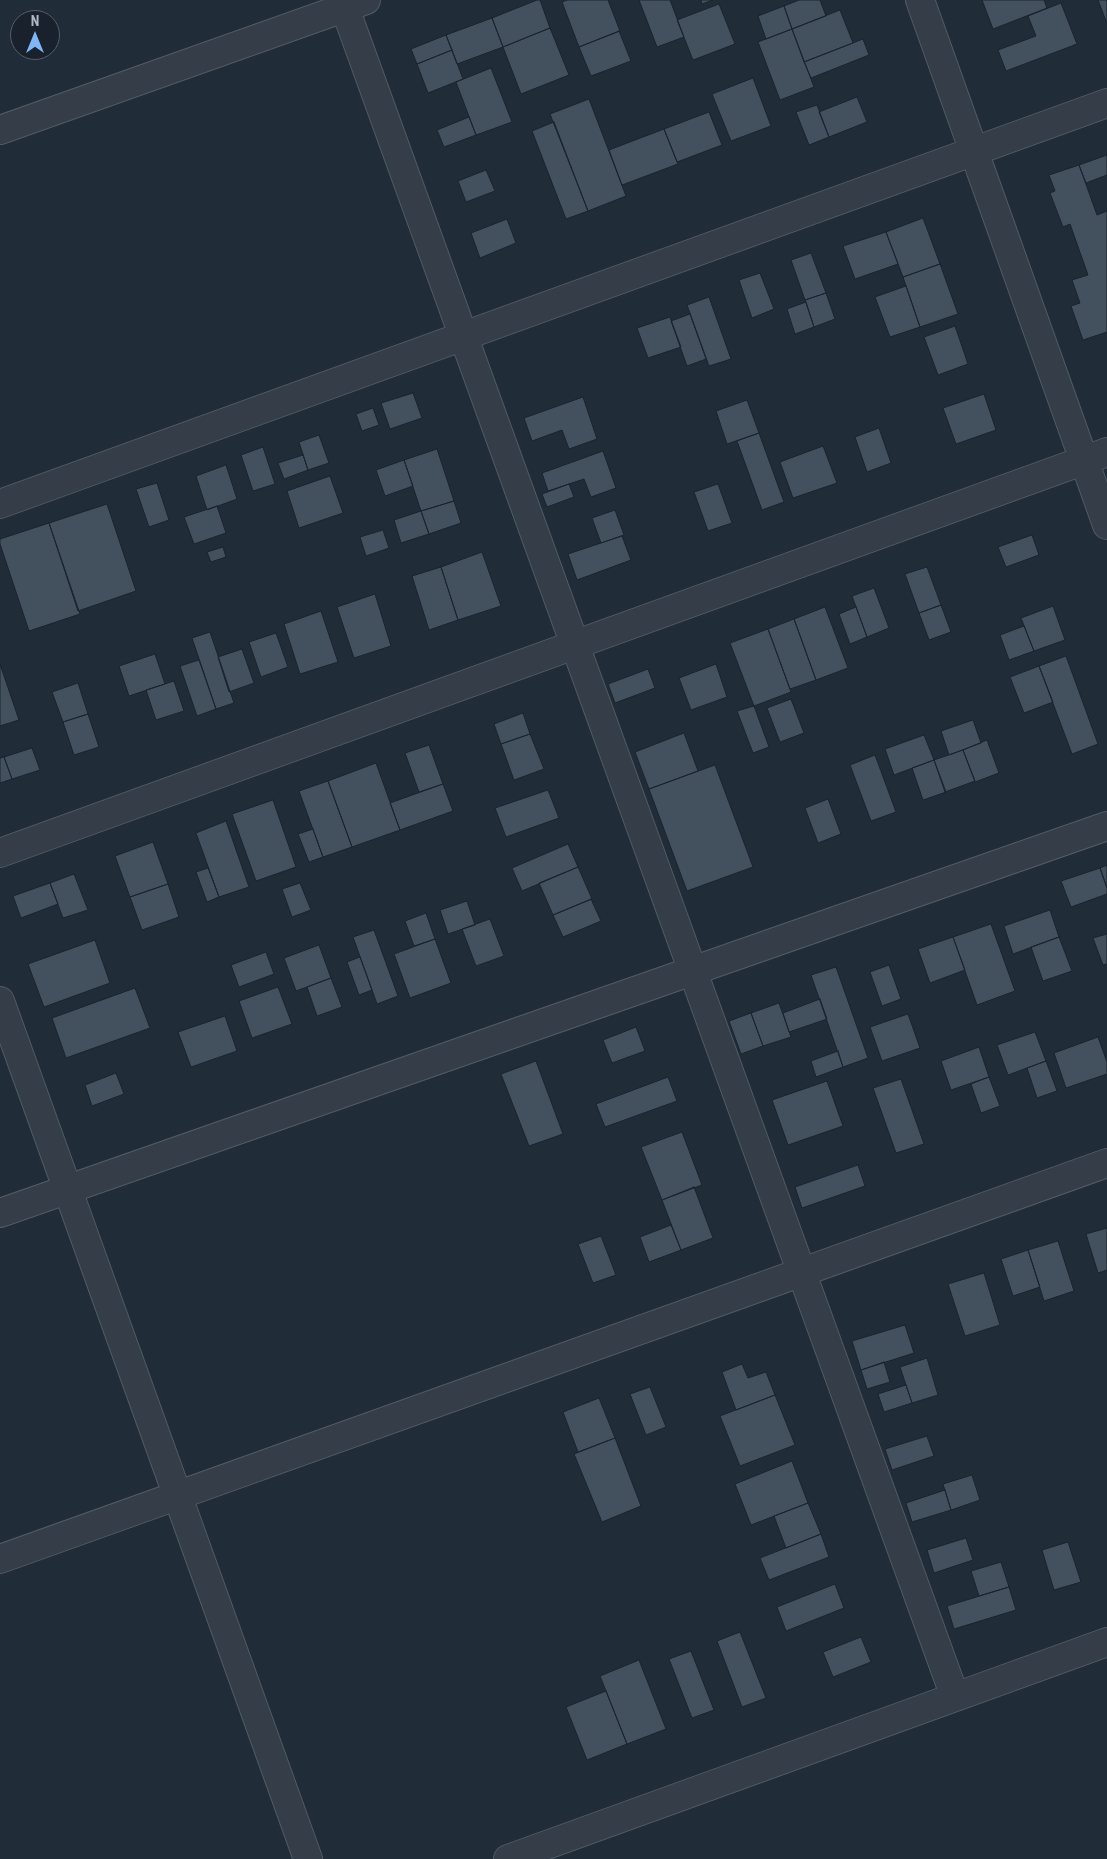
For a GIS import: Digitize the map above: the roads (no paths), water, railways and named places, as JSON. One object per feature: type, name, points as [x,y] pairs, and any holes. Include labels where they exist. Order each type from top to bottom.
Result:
[{"type":"street","points":[[920,0],[974,151],[1096,456],[1107,525]]},
{"type":"street","points":[[0,130],[351,3],[463,337],[954,1698]]},
{"type":"street","points":[[0,504],[1107,103]]},
{"type":"street","points":[[0,853],[1096,456]]},
{"type":"street","points":[[0,1213],[1107,826]]},
{"type":"street","points":[[0,1001],[308,1859]]},
{"type":"street","points":[[0,1559],[1107,1163]]},
{"type":"street","points":[[508,1859],[1107,1642]]}]
